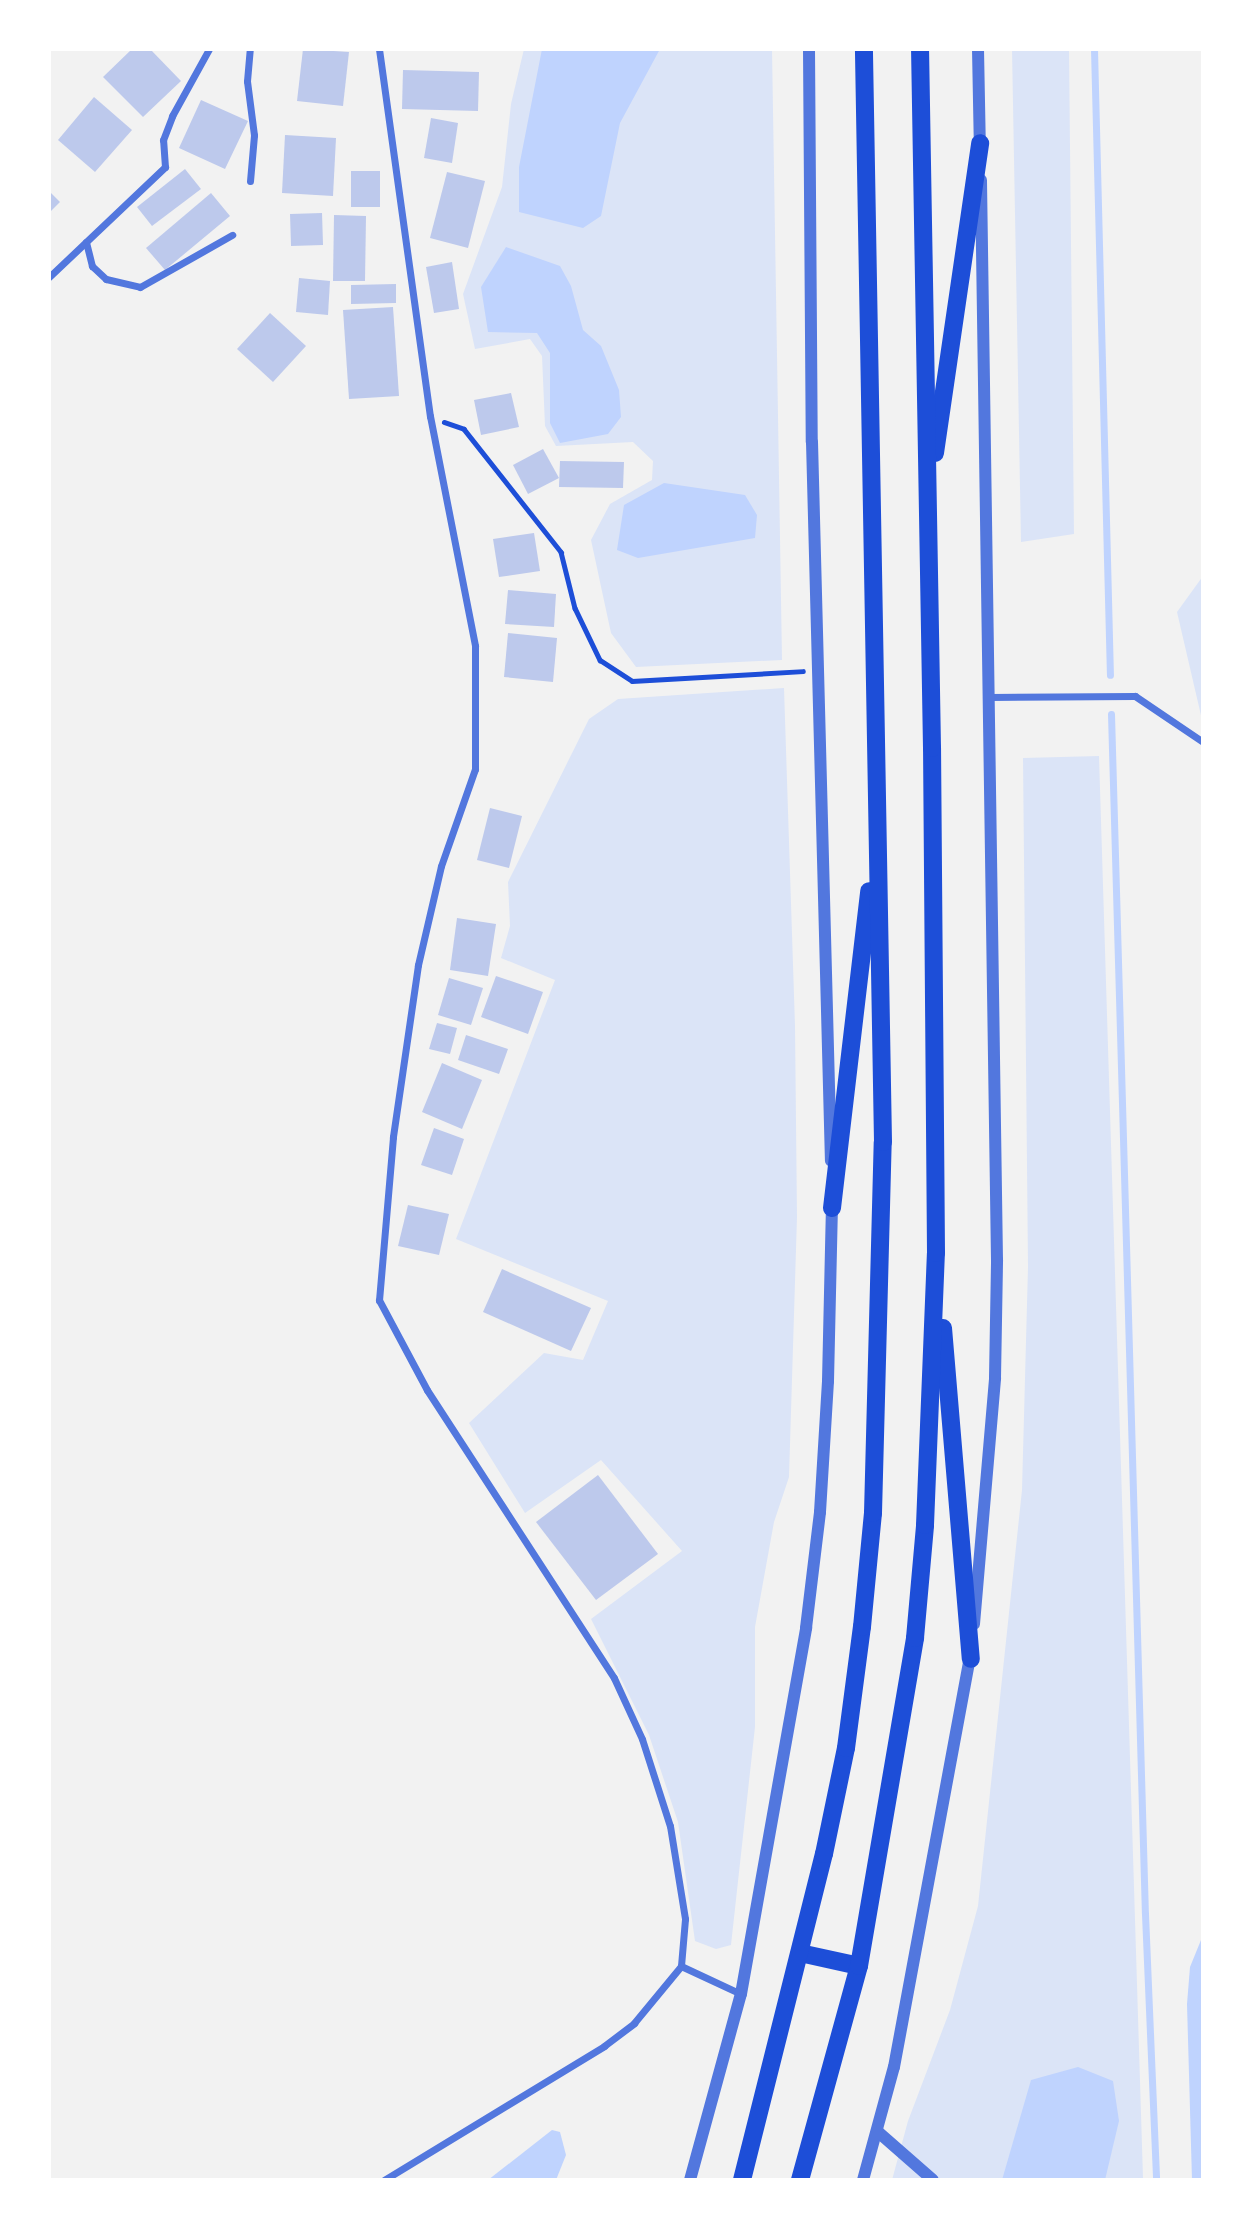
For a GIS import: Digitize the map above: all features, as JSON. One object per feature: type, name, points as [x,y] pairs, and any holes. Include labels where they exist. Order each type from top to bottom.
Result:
[{"type":"main road","points":[[742,2180],[800,1953],[846,1748],[873,1513],[883,1142],[864,49]]},
{"type":"main road","points":[[800,2180],[859,1966],[915,1638],[925,1525],[936,1253],[932,748],[920,49]]},
{"type":"main road","points":[[926,509],[980,144]]},
{"type":"main road","points":[[832,1208],[877,825]]},
{"type":"main road","points":[[936,1253],[971,1659]]},
{"type":"main road","points":[[800,1953],[859,1966]]},
{"type":"street","points":[[49,277],[165,167],[163,140],[172,116],[209,49]]},
{"type":"street","points":[[250,49],[247,81],[254,135],[250,181]]},
{"type":"street","points":[[379,49],[430,416],[475,646],[475,768],[442,866],[418,965],[393,1137],[379,1300],[427,1390],[614,1678],[642,1739],[670,1826],[684,1919],[681,1966],[634,2023],[604,2046],[384,2180]]},
{"type":"street","points":[[690,2180],[741,1994],[791,1721],[820,1512],[828,1381],[832,1208],[811,442],[809,49]]},
{"type":"street","points":[[863,2180],[894,2067],[971,1659],[995,1378],[997,1260],[990,697],[978,49]]},
{"type":"street","points":[[86,242],[92,266],[106,279],[140,287],[232,234]]},
{"type":"street","points":[[990,697],[1135,696],[1203,742]]},
{"type":"street","points":[[681,1966],[741,1994]]},
{"type":"street","points":[[877,2131],[933,2180]]},
{"type":"path","points":[[430,416],[464,429],[561,552],[575,608],[600,660],[632,681],[818,671]]},
{"type":"shaded area","points":[[524,49],[772,49],[782,660],[636,667],[611,633],[591,540],[610,504],[652,480],[653,461],[633,442],[556,446],[545,426],[542,356],[530,339],[475,349],[463,294],[502,187],[511,104]]},
{"type":"shaded area","points":[[1012,49],[1069,49],[1074,534],[1021,542]]},
{"type":"shaded area","points":[[1203,576],[1203,724],[1177,612]]},
{"type":"shaded area","points":[[784,688],[795,1026],[797,1217],[789,1477],[774,1522],[755,1627],[755,1727],[731,1945],[716,1949],[695,1941],[678,1822],[649,1735],[591,1619],[682,1551],[601,1460],[525,1513],[469,1423],[544,1353],[583,1360],[608,1301],[456,1239],[555,980],[501,958],[510,926],[508,882],[589,719],[618,699]]},
{"type":"shaded area","points":[[1099,756],[1143,2178],[892,2180],[908,2121],[950,2010],[978,1906],[1022,1490],[1028,1267],[1023,758]]},
{"type":"water","points":[[542,49],[660,49],[620,123],[601,216],[583,228],[519,212],[519,167]]},
{"type":"water","points":[[506,247],[560,266],[571,286],[583,330],[601,346],[619,390],[621,417],[608,434],[560,443],[550,423],[550,353],[537,333],[488,332],[481,287]]},
{"type":"water","points":[[664,483],[745,495],[757,515],[755,538],[638,558],[617,550],[624,505]]},
{"type":"water","points":[[1203,1935],[1203,2180],[1192,2180],[1187,2004],[1190,1967]]},
{"type":"water","points":[[1078,2067],[1113,2081],[1119,2121],[1105,2180],[1002,2180],[1031,2080]]},
{"type":"water","points":[[552,2130],[560,2132],[566,2155],[556,2180],[488,2180]]},
{"type":"building","points":[[132,49],[150,49],[181,81],[143,117],[103,77]]},
{"type":"building","points":[[303,49],[349,52],[343,106],[297,101]]},
{"type":"building","points":[[403,70],[479,72],[478,111],[402,109]]},
{"type":"building","points":[[94,97],[132,130],[95,172],[58,140]]},
{"type":"building","points":[[201,100],[248,121],[225,169],[179,148]]},
{"type":"building","points":[[431,118],[458,123],[452,163],[424,158]]},
{"type":"building","points":[[285,135],[336,138],[333,196],[282,193]]},
{"type":"building","points":[[185,169],[201,189],[152,226],[137,207]]},
{"type":"building","points":[[351,171],[380,171],[380,207],[351,207]]},
{"type":"building","points":[[447,172],[485,181],[468,248],[430,238]]},
{"type":"building","points":[[49,191],[60,202],[49,213]]},
{"type":"building","points":[[211,193],[230,216],[165,270],[146,248]]},
{"type":"building","points":[[322,213],[323,245],[291,246],[290,214]]},
{"type":"building","points":[[334,215],[366,216],[365,281],[333,281]]},
{"type":"building","points":[[452,262],[459,309],[434,313],[426,267]]},
{"type":"building","points":[[299,278],[330,281],[328,315],[296,312]]},
{"type":"building","points":[[396,284],[396,303],[351,304],[351,285]]},
{"type":"building","points":[[393,307],[399,396],[349,399],[343,310]]},
{"type":"building","points":[[270,313],[306,346],[273,382],[237,349]]},
{"type":"building","points":[[511,393],[519,427],[481,435],[474,400]]},
{"type":"building","points":[[543,449],[559,478],[528,494],[513,465]]},
{"type":"building","points":[[560,461],[624,462],[623,488],[559,487]]},
{"type":"building","points":[[534,533],[540,571],[499,577],[493,539]]},
{"type":"building","points":[[508,590],[556,594],[554,627],[505,624]]},
{"type":"building","points":[[508,633],[557,638],[553,682],[504,677]]},
{"type":"building","points":[[490,808],[522,816],[509,868],[477,860]]},
{"type":"building","points":[[457,918],[496,924],[488,976],[450,970]]},
{"type":"building","points":[[496,976],[543,992],[528,1034],[481,1017]]},
{"type":"building","points":[[449,978],[483,988],[471,1025],[438,1015]]},
{"type":"building","points":[[437,1023],[457,1028],[450,1054],[429,1049]]},
{"type":"building","points":[[466,1035],[508,1049],[499,1074],[458,1060]]},
{"type":"building","points":[[442,1063],[482,1080],[462,1129],[422,1112]]},
{"type":"building","points":[[434,1128],[464,1139],[452,1175],[421,1165]]},
{"type":"building","points":[[408,1205],[449,1214],[439,1255],[398,1246]]},
{"type":"building","points":[[502,1269],[591,1308],[571,1351],[483,1312]]},
{"type":"building","points":[[598,1475],[658,1554],[596,1600],[536,1522]]},
{"type":"waterway","points":[[1094,49],[1110,675]]},
{"type":"waterway","points":[[1111,714],[1145,1914],[1156,2180]]}]
